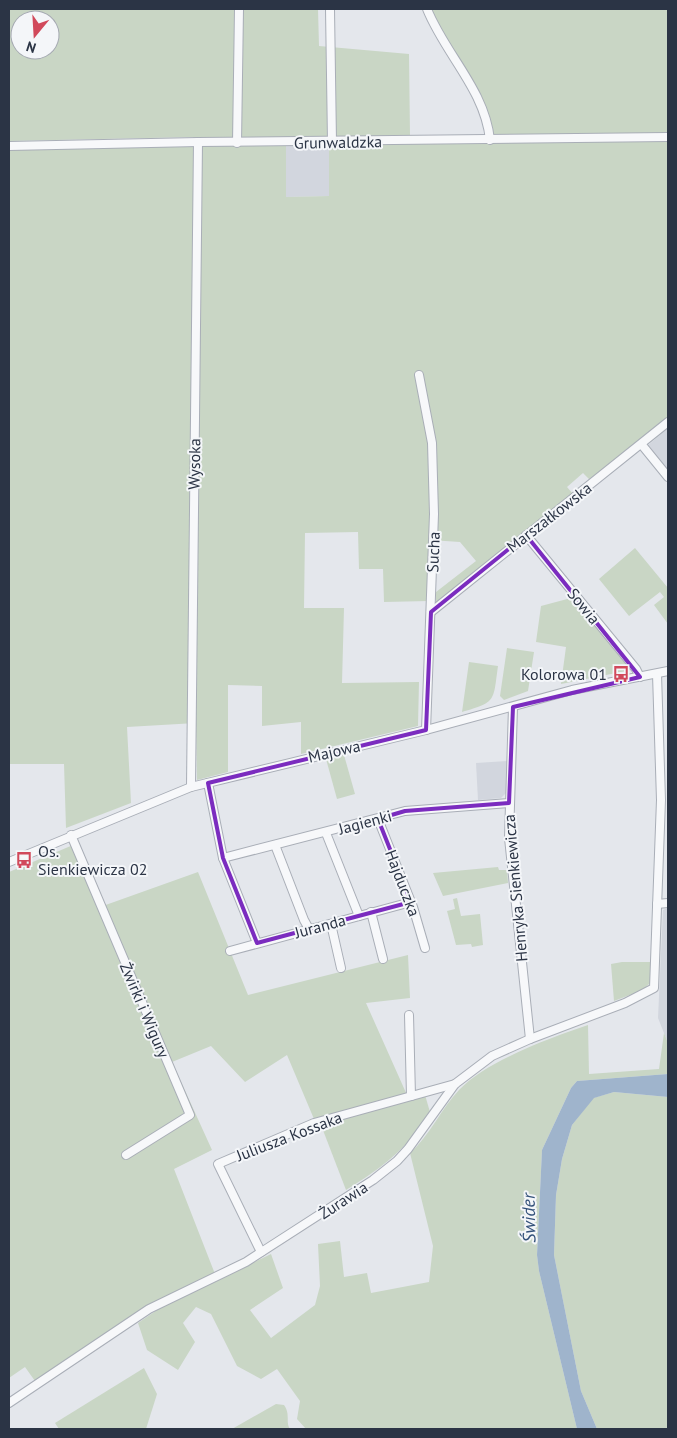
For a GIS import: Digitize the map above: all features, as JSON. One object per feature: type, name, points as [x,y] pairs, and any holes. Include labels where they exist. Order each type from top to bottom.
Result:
[{"type":"street","points":[[237,143],[239,9]]},
{"type":"street","points":[[330,9],[332,142]]},
{"type":"street","points":[[427,9],[441,40],[481,102],[490,140]]},
{"type":"street","name":"Grunwaldzka","points":[[9,146],[668,137]]},
{"type":"street","name":"Wysoka","points":[[191,787],[198,142]]},
{"type":"street","name":"Sucha","points":[[419,375],[432,443],[434,514],[426,730]]},
{"type":"street","name":"Marszałkowska","points":[[431,612],[668,422]]},
{"type":"street","points":[[642,444],[668,477]]},
{"type":"street","name":"Sowia","points":[[526,535],[636,669],[640,677]]},
{"type":"street","name":"Majowa","points":[[9,862],[191,787],[426,730],[572,690],[668,671]]},
{"type":"street","points":[[657,674],[665,798],[657,904],[668,902]]},
{"type":"street","name":"Henryka Sienkiewicza","points":[[513,707],[509,803],[515,909],[530,1039]]},
{"type":"street","points":[[208,783],[223,858],[257,943]]},
{"type":"street","name":"Jagienki","points":[[223,858],[326,833],[405,811],[509,803]]},
{"type":"street","name":"Hajduczka","points":[[378,819],[411,902],[425,948]]},
{"type":"street","points":[[326,833],[359,916]]},
{"type":"street","name":"Żwirki i Wigury","points":[[71,835],[190,1115],[126,1155]]},
{"type":"street","points":[[275,845],[309,929]]},
{"type":"street","name":"Juranda","points":[[230,951],[411,902]]},
{"type":"street","name":"Żurawia","points":[[9,1403],[149,1309],[246,1262],[373,1180],[397,1161],[422,1131],[455,1084],[492,1056],[530,1039],[643,995],[654,988],[657,904]]},
{"type":"street","points":[[371,912],[384,959]]},
{"type":"street","points":[[331,924],[341,968]]},
{"type":"street","points":[[410,1015],[411,1096]]},
{"type":"street","name":"Juliusza Kossaka","points":[[261,1252],[218,1164],[314,1123],[455,1084]]},
{"type":"street","points":[[430,1091],[438,1106]]},
{"type":"highlighted area","points":[[526,535],[640,677],[513,707],[509,803],[405,811],[378,819],[411,902],[257,943],[223,858],[208,783],[426,730],[431,612]]},
{"type":"shaded area","points":[[285,144],[329,144],[329,196],[286,197]]},
{"type":"shaded area","points":[[668,428],[668,471],[646,447]]},
{"type":"shaded area","points":[[507,761],[506,793],[501,798],[478,800],[476,763]]},
{"type":"shaded area","points":[[668,908],[668,1043],[658,1018],[663,910]]},
{"type":"green space","points":[[9,9],[318,9],[319,46],[409,54],[410,136],[487,137],[479,104],[439,41],[423,9],[668,9],[668,417],[590,480],[583,473],[567,487],[573,494],[436,604],[436,592],[476,561],[460,542],[430,540],[429,601],[384,602],[383,569],[359,569],[358,532],[305,533],[304,608],[344,608],[342,683],[419,682],[418,726],[301,754],[301,722],[262,726],[262,686],[228,685],[228,772],[197,780],[196,723],[127,727],[131,803],[66,828],[64,764],[9,764],[9,148],[193,143],[193,137],[9,141]],"holes":[[[286,144],[329,144],[329,196],[286,197]]]},
{"type":"green space","points":[[635,548],[668,588],[668,624],[654,605],[664,597],[660,592],[629,616],[599,579]]},
{"type":"green space","points":[[571,598],[631,670],[561,684],[566,647],[536,642],[541,606]]},
{"type":"green space","points":[[507,648],[534,652],[528,691],[504,700],[500,696]]},
{"type":"green space","points":[[469,662],[498,666],[494,693],[491,698],[482,706],[462,712]]},
{"type":"green space","points":[[344,755],[355,794],[337,799],[326,759]]},
{"type":"green space","points":[[73,845],[100,907],[198,872],[248,995],[408,955],[410,998],[366,1003],[407,1095],[314,1119],[287,1055],[245,1082],[211,1046],[172,1062],[212,1150],[174,1169],[215,1274],[35,1381],[25,1367],[9,1378],[9,872]]},
{"type":"green space","points":[[498,867],[499,870],[507,870],[508,883],[443,896],[433,873]]},
{"type":"green space","points":[[457,898],[461,916],[480,914],[483,945],[472,947],[471,944],[456,945],[447,911],[455,909],[453,899]]},
{"type":"green space","points":[[651,962],[650,983],[643,990],[614,1001],[611,964]]},
{"type":"green space","points":[[588,1025],[589,1074],[659,1069],[664,1033],[668,1043],[668,1074],[577,1081],[571,1088],[542,1150],[537,1255],[539,1271],[577,1429],[306,1429],[297,1419],[300,1401],[277,1369],[261,1379],[237,1366],[211,1314],[196,1307],[183,1323],[195,1342],[178,1370],[147,1350],[138,1323],[160,1308],[271,1254],[283,1288],[250,1310],[271,1338],[315,1305],[320,1286],[318,1244],[340,1241],[344,1277],[367,1273],[371,1293],[429,1282],[433,1246],[410,1153],[424,1138],[453,1097],[471,1079],[485,1069],[519,1052]]},
{"type":"green space","points":[[614,1092],[668,1097],[668,1429],[597,1429],[581,1391],[554,1255],[556,1195],[562,1159],[572,1125],[593,1098]]},
{"type":"green space","points":[[425,1095],[430,1112],[412,1137],[383,1165],[346,1190],[321,1125]]},
{"type":"green space","points":[[144,1368],[157,1394],[146,1429],[59,1429],[55,1423]]},
{"type":"green space","points":[[276,1404],[284,1405],[290,1429],[232,1429]]},
{"type":"water","points":[[668,1074],[668,1097],[614,1092],[594,1098],[572,1125],[562,1159],[556,1195],[554,1255],[581,1391],[597,1429],[577,1429],[539,1271],[537,1255],[542,1150],[571,1088],[577,1081]]},
{"type":"place","name":"Kolorowa 01","points":[[621,674]]},
{"type":"place","name":"Os. Sienkiewicza 02","points":[[24,860]]},
{"type":"water label","name":"Świder","points":[[529,1218]]}]
